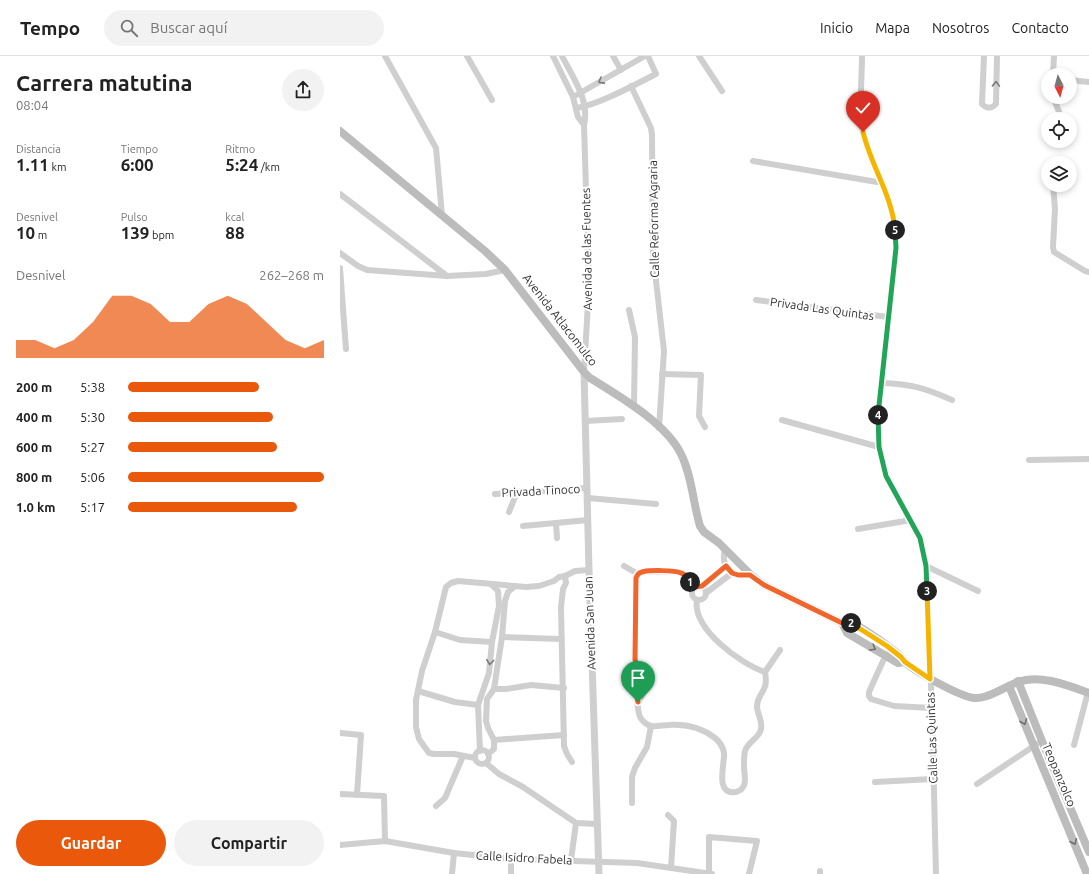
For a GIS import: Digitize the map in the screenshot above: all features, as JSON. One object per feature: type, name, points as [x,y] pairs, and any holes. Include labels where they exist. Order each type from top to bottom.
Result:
[{"type":"main road","name":"Avenida Atlacomulco","points":[[340,131],[485,251],[505,270],[584,372],[590,378],[634,406],[674,442],[682,455],[687,471],[700,526],[704,532],[725,548],[750,575],[764,585],[842,623],[852,622],[892,649],[905,662],[930,679],[969,697],[984,697],[1018,682],[1033,680],[1047,680],[1088,693]]},
{"type":"main road","name":"Avenida Atlacomulco","points":[[842,623],[848,633],[898,663],[905,662]]},
{"type":"main road","name":"Teopanzolco","points":[[1018,682],[1089,852]]},
{"type":"main road","name":"Teopanzolco","points":[[1009,686],[1033,747],[1086,862],[1087,874]]},
{"type":"street","points":[[385,56],[436,148],[442,215]]},
{"type":"street","points":[[467,56],[492,100]]},
{"type":"street","name":"Avenida de las Fuentes","points":[[553,56],[573,97],[577,108],[578,117],[584,125]]},
{"type":"street","name":"Avenida de las Fuentes","points":[[562,56],[581,92],[586,116],[584,125],[589,286],[584,372]]},
{"type":"street","points":[[612,56],[621,70]]},
{"type":"street","points":[[573,97],[647,56],[656,74],[585,106],[577,108]]},
{"type":"street","points":[[699,56],[722,91]]},
{"type":"street","points":[[862,56],[863,132],[867,148],[883,183]]},
{"type":"street","points":[[984,56],[982,104],[988,108],[996,104],[997,56]]},
{"type":"street","points":[[1053,68],[1054,56]]},
{"type":"street","points":[[1077,81],[1089,82]]},
{"type":"street","name":"Calle Reforma Agraria","points":[[631,86],[651,128],[652,136],[653,254],[664,351],[659,428]]},
{"type":"street","points":[[753,161],[883,183]]},
{"type":"street","name":"Calle Las Quintas","points":[[883,183],[895,226],[896,248],[878,417],[879,447],[886,476],[920,538],[926,566],[932,708],[936,874]]},
{"type":"street","points":[[1054,192],[1055,209],[1052,248],[1054,252],[1089,272]]},
{"type":"street","points":[[340,194],[448,276]]},
{"type":"street","points":[[340,253],[358,266],[367,270],[448,276],[473,275],[505,270]]},
{"type":"street","points":[[340,268],[346,349]]},
{"type":"street","name":"Privada Las Quintas","points":[[756,300],[888,317]]},
{"type":"street","points":[[629,310],[634,338],[634,406]]},
{"type":"street","name":"Avenida San Juan","points":[[584,372],[599,874]]},
{"type":"street","points":[[662,374],[701,375],[699,416],[705,428]]},
{"type":"street","points":[[882,383],[901,383],[924,388],[952,400]]},
{"type":"street","points":[[585,421],[622,419]]},
{"type":"street","points":[[782,420],[879,447]]},
{"type":"street","points":[[1029,460],[1089,460]]},
{"type":"street","name":"Privada Tinoco","points":[[495,494],[588,488]]},
{"type":"street","points":[[509,512],[517,492]]},
{"type":"street","points":[[588,498],[656,504]]},
{"type":"street","points":[[523,526],[588,520]]},
{"type":"street","points":[[858,529],[911,520]]},
{"type":"street","points":[[556,523],[557,538]]},
{"type":"street","points":[[725,548],[724,560],[726,566],[732,573],[738,575],[750,575]]},
{"type":"street","points":[[624,566],[638,574],[643,572],[680,572],[685,575],[694,587]]},
{"type":"street","points":[[694,587],[702,586],[726,566]]},
{"type":"street","points":[[926,566],[978,591]]},
{"type":"street","points":[[589,570],[575,571],[539,586],[526,587],[458,580],[451,582],[446,587],[435,632],[422,671],[416,700],[416,727],[419,739],[429,752],[434,754],[454,754],[475,758],[479,764],[486,763],[499,774],[523,786],[576,823],[597,824]]},
{"type":"street","points":[[697,600],[703,599],[706,593],[732,573]]},
{"type":"street","points":[[638,574],[636,578],[635,659],[638,677],[636,692],[639,716],[644,722],[651,726],[683,725],[696,728],[710,734],[721,745],[724,754],[722,781],[724,787],[731,792],[742,790],[744,785],[745,750],[749,743],[758,735],[761,729],[761,723],[757,712],[758,698],[764,691],[766,684],[765,672],[780,650]]},
{"type":"street","points":[[565,576],[566,583],[563,589],[561,607],[564,735],[565,750],[572,762]]},
{"type":"street","points":[[554,581],[557,586],[563,589]]},
{"type":"street","points":[[475,758],[476,754],[480,751],[478,705],[489,673],[492,642],[499,606],[498,591],[492,584]]},
{"type":"street","points":[[488,754],[494,749],[494,740],[486,721],[487,699],[494,689],[502,638],[505,601],[508,592],[515,586]]},
{"type":"street","points":[[702,586],[706,593]]},
{"type":"street","points":[[694,587],[692,594],[697,600],[697,610],[699,616],[714,637],[726,649],[743,662],[765,672]]},
{"type":"street","points":[[435,632],[460,640],[492,642]]},
{"type":"street","points":[[502,638],[561,639]]},
{"type":"street","points":[[892,649],[886,656],[869,692],[871,699],[894,706],[932,708]]},
{"type":"street","points":[[638,677],[647,683],[648,686],[638,702]]},
{"type":"street","points":[[494,689],[506,689],[531,685],[564,688]]},
{"type":"street","points":[[418,691],[455,702],[478,705]]},
{"type":"street","points":[[1074,745],[1088,693]]},
{"type":"street","points":[[632,803],[632,777],[635,768],[647,747],[651,726]]},
{"type":"street","points":[[340,733],[360,735],[357,795]]},
{"type":"street","points":[[494,740],[564,735]]},
{"type":"street","points":[[977,784],[1042,741]]},
{"type":"street","points":[[480,751],[488,754]]},
{"type":"street","points":[[486,763],[489,758],[488,754]]},
{"type":"street","points":[[436,806],[445,798],[463,756]]},
{"type":"street","points":[[875,782],[933,779]]},
{"type":"street","points":[[340,794],[384,796],[385,841]]},
{"type":"street","points":[[668,815],[674,821],[673,870]]},
{"type":"street","points":[[571,860],[576,823]]},
{"type":"street","points":[[709,874],[709,837],[757,841],[749,874]]},
{"type":"street","name":"Calle Isidro Fabela","points":[[340,845],[385,841],[454,853],[511,859],[637,863],[673,870],[712,874]]},
{"type":"street","points":[[452,874],[454,853]]},
{"type":"street","points":[[511,859],[511,874]]},
{"type":"route","points":[[638,702],[636,692],[638,677],[635,666],[636,578],[638,574],[643,572],[680,572],[685,575],[694,587],[702,586],[726,566],[732,573],[738,575],[750,575],[764,585],[842,623],[852,622],[887,646],[905,662],[930,679],[926,566],[924,552],[920,538],[886,476],[879,447],[878,417],[896,248],[895,226],[883,183],[867,148],[863,132]]}]
